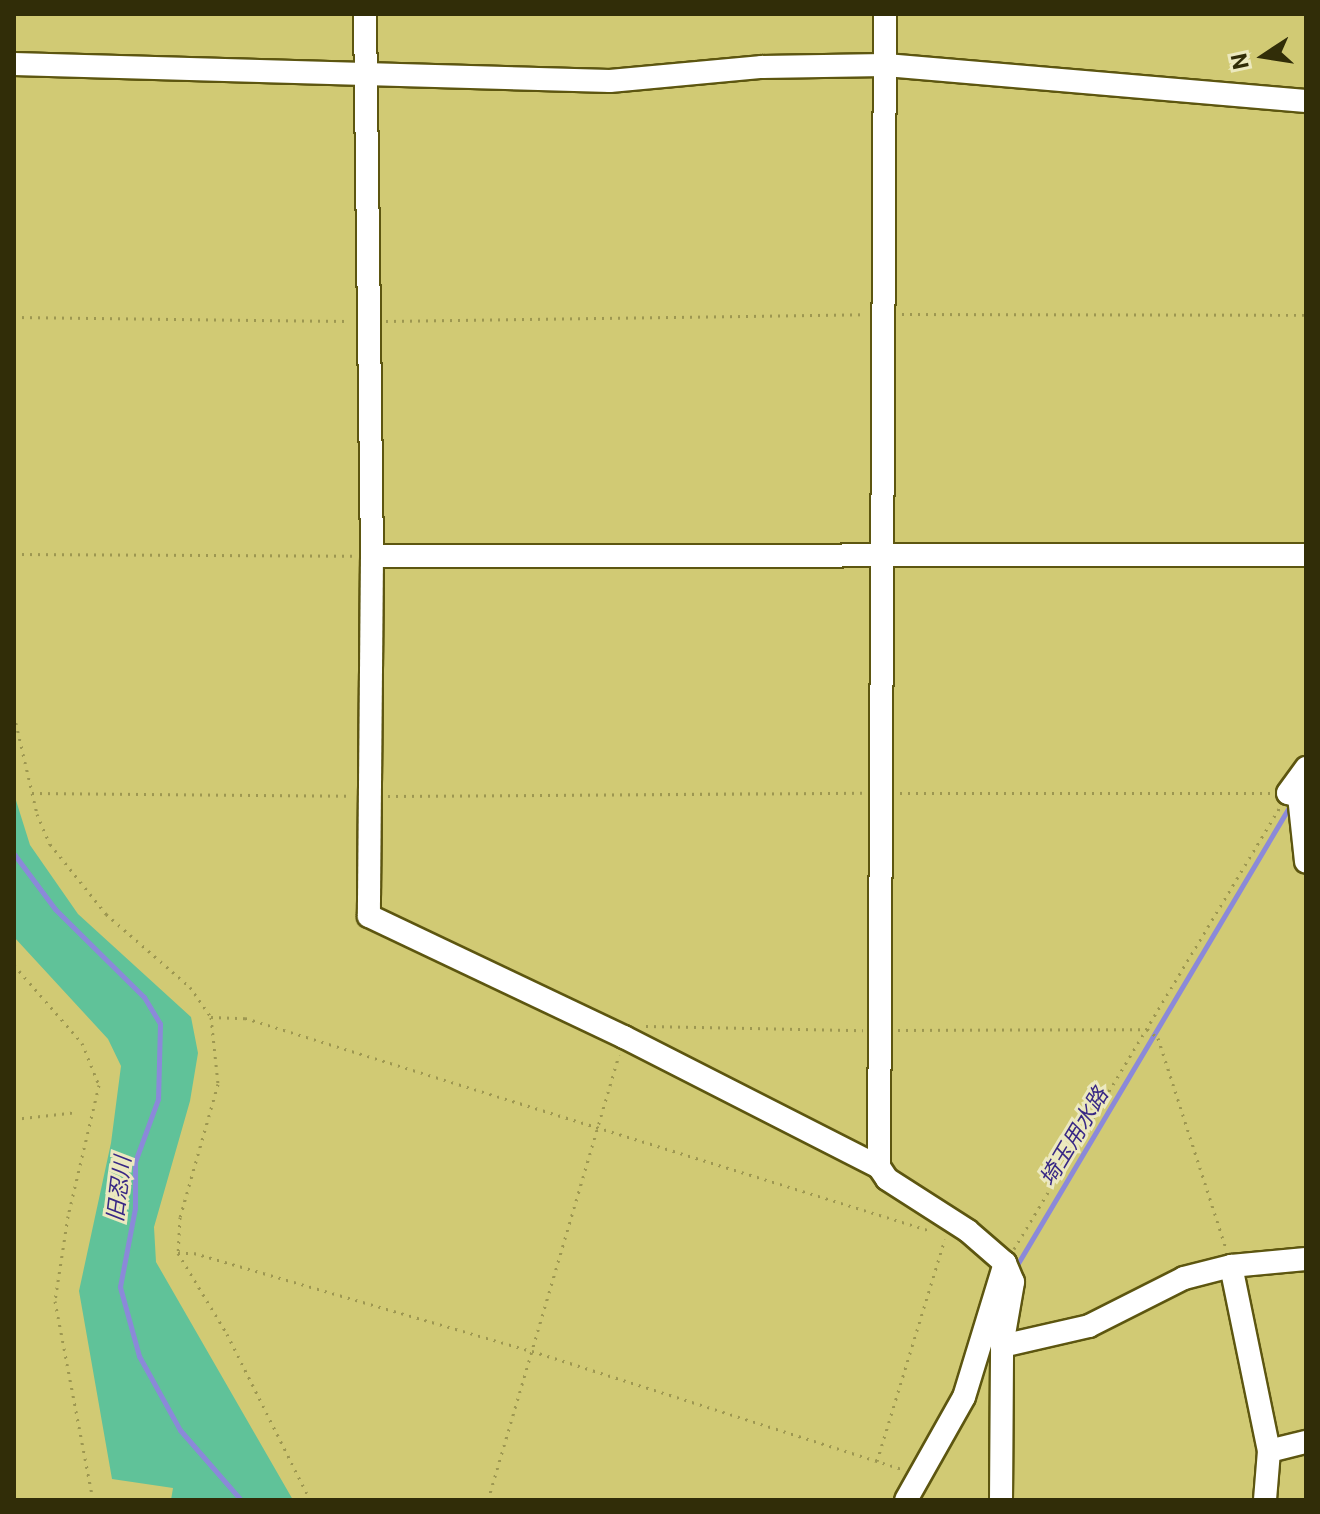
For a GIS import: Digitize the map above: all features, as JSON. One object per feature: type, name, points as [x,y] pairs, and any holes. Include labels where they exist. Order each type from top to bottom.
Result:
[{"type":"street","points":[[365,14],[372,556],[369,916],[624,1037],[879,1167],[887,1179],[968,1231],[1005,1263],[1013,1282],[1002,1346],[1001,1500]]},
{"type":"street","points":[[879,1167],[883,1030],[879,793],[885,14]]},
{"type":"street","points":[[14,64],[366,77],[610,81],[762,67],[885,65],[1306,101]]},
{"type":"street","points":[[372,556],[1306,555]]},
{"type":"street","points":[[1306,768],[1298,796],[1306,862]]},
{"type":"street","points":[[1002,1346],[1089,1326],[1172,1283],[1231,1266],[1306,1259]]},
{"type":"street","points":[[906,1500],[964,1397],[1005,1263]]},
{"type":"street","points":[[1231,1266],[1269,1451],[1265,1500]]},
{"type":"street","points":[[1269,1451],[1306,1442]]},
{"type":"path","points":[[14,317],[370,322],[884,314],[1306,315]]},
{"type":"path","points":[[14,554],[372,556]]},
{"type":"path","points":[[14,715],[43,832],[106,914],[190,987],[211,1017],[218,1084],[180,1217],[178,1253],[227,1334],[310,1500]]},
{"type":"path","points":[[32,793],[1298,796]]},
{"type":"path","points":[[1005,1263],[1298,796]]},
{"type":"path","points":[[14,965],[82,1043],[99,1085],[65,1227],[55,1301],[93,1500]]},
{"type":"path","points":[[211,1017],[245,1018],[598,1130],[946,1235],[968,1231]]},
{"type":"path","points":[[488,1500],[624,1037],[644,1026],[1149,1030],[1156,1036],[1231,1266]]},
{"type":"path","points":[[14,1119],[78,1112]]},
{"type":"path","points":[[877,1461],[946,1235]]},
{"type":"path","points":[[178,1253],[194,1253],[532,1351],[920,1475]]},
{"type":"green space","points":[[14,794],[30,845],[78,914],[191,1017],[198,1053],[190,1101],[154,1227],[156,1262],[293,1500],[171,1500],[173,1488],[112,1479],[79,1291],[111,1143],[121,1066],[108,1039],[14,937]]},
{"type":"waterway","name":"埼玉用水路","points":[[1014,1270],[1291,804]]},
{"type":"waterway","name":"旧忍川","points":[[14,854],[55,909],[144,997],[160,1024],[158,1099],[135,1162],[135,1208],[120,1287],[139,1356],[180,1430],[241,1500]]}]
